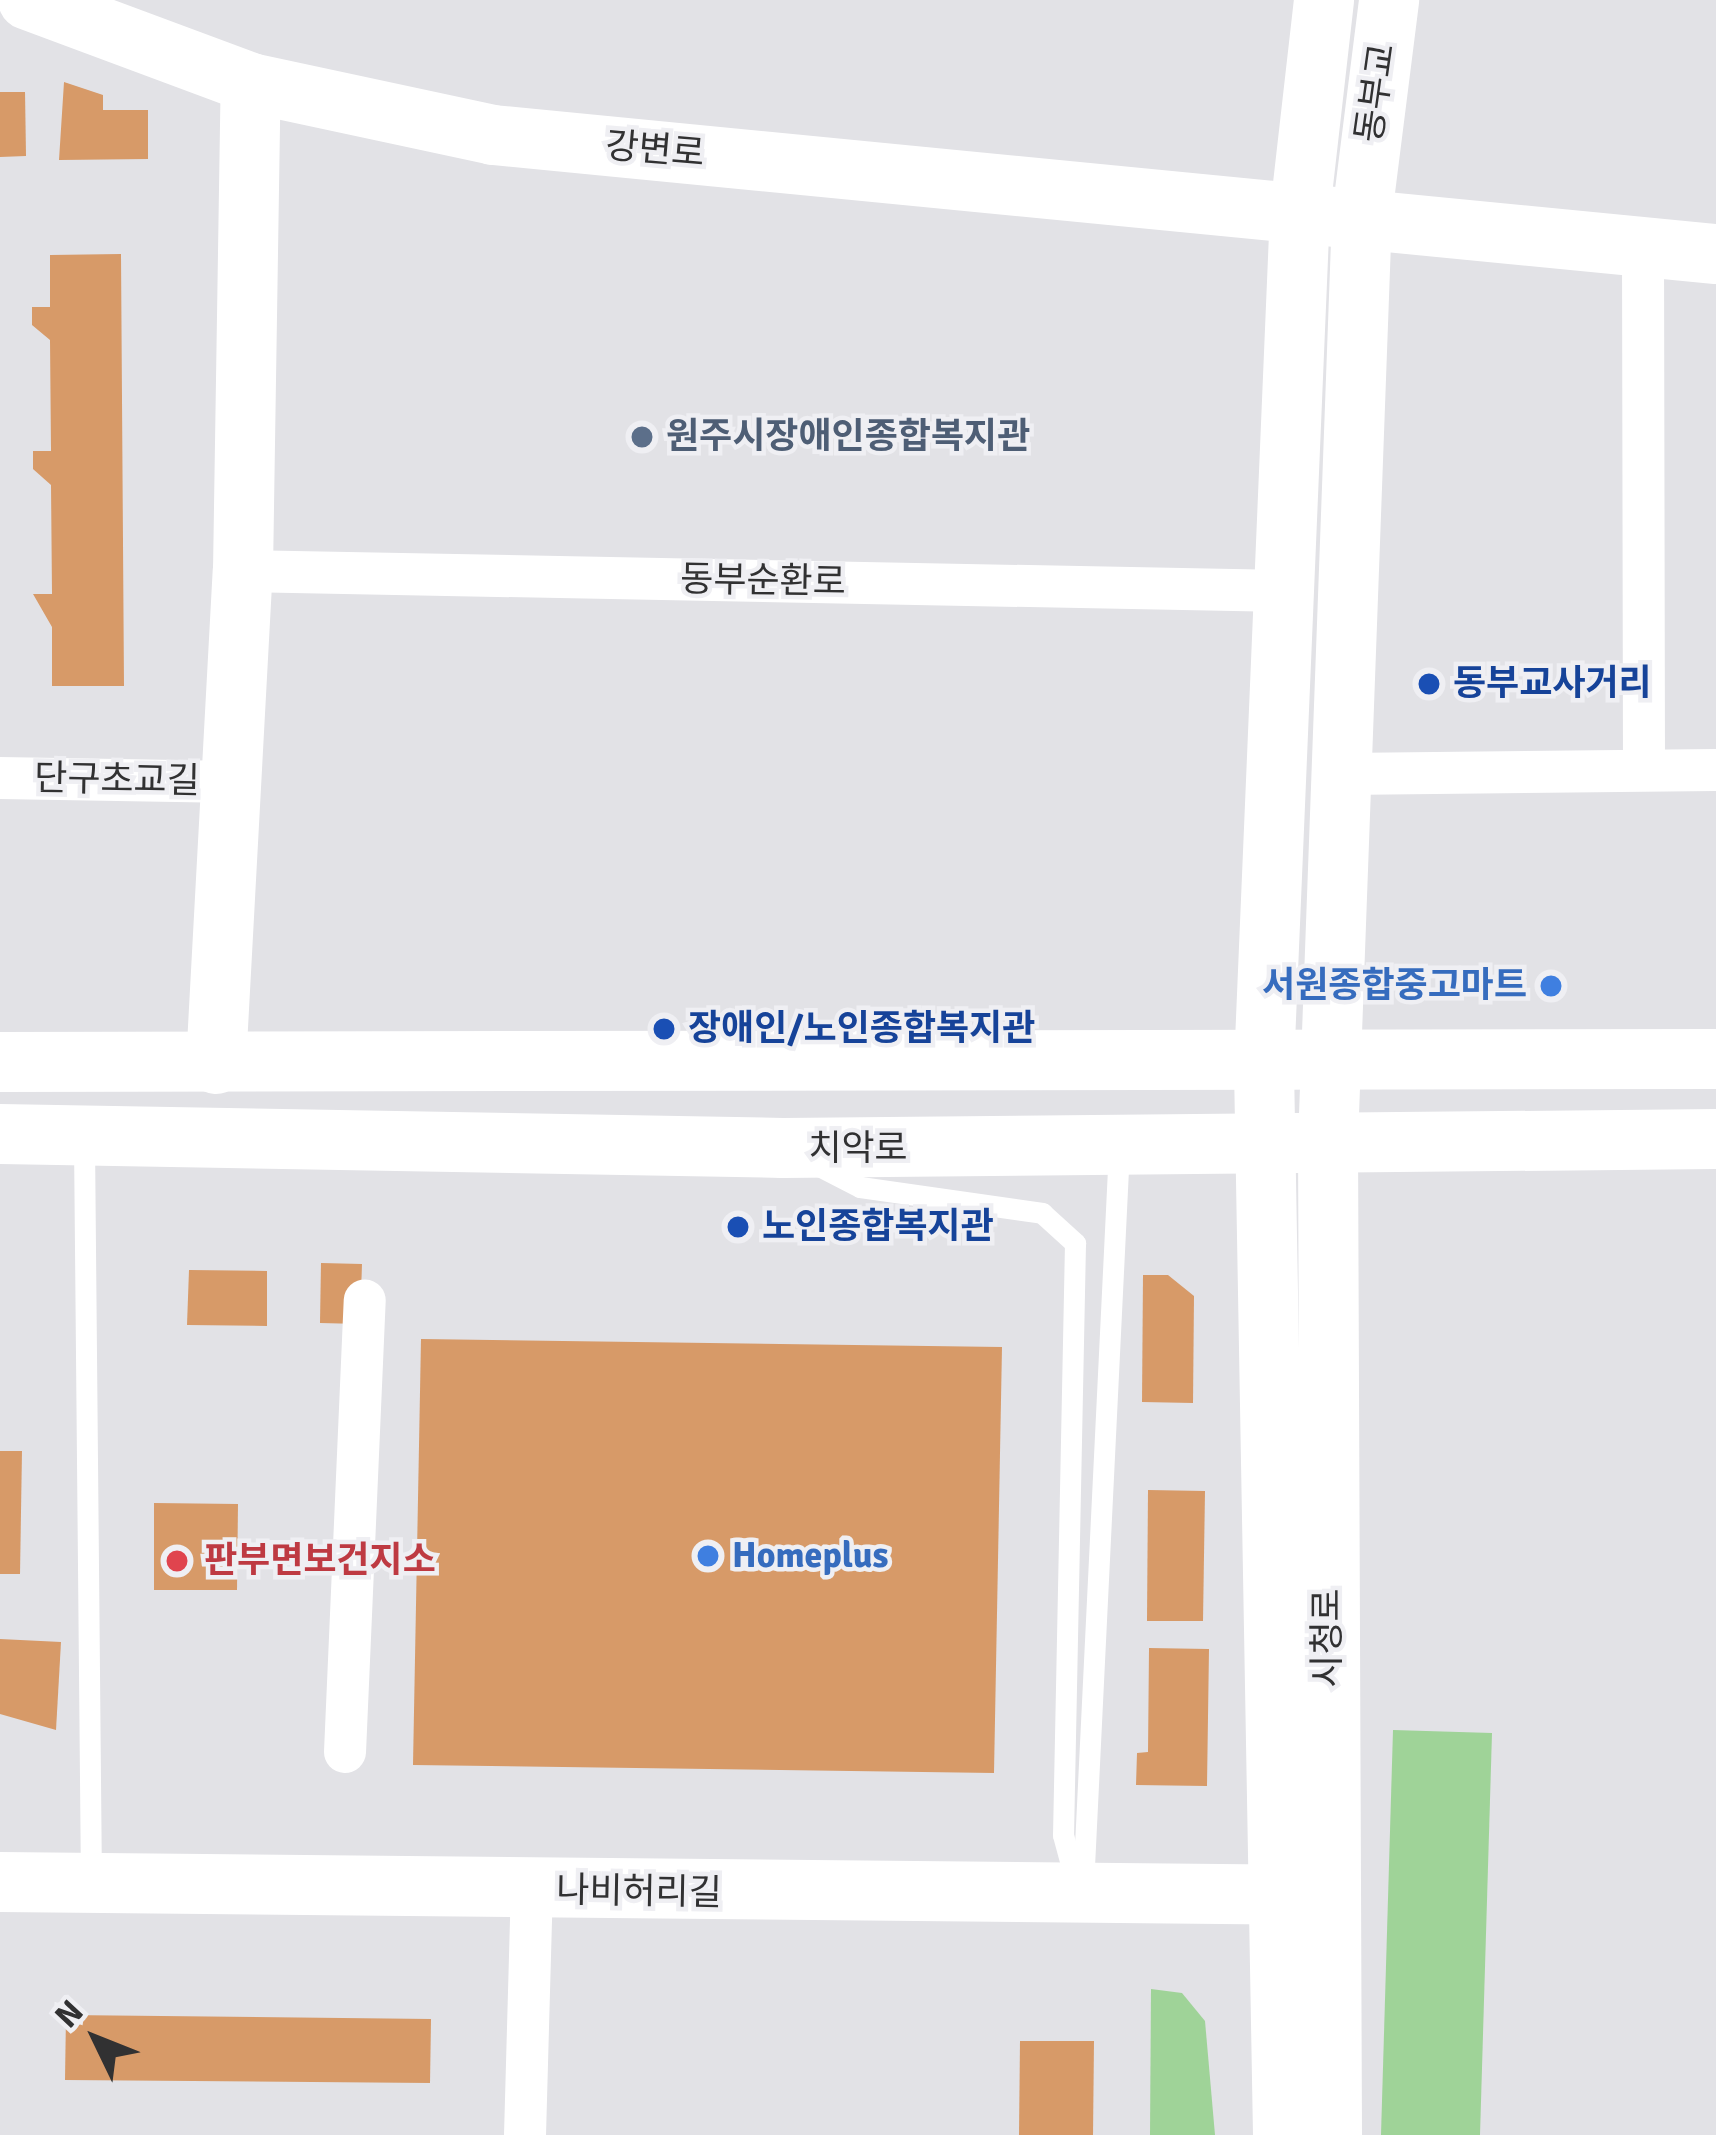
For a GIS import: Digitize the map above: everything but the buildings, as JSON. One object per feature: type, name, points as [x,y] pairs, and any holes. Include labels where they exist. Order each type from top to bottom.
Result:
[{"type":"street","name":"강변로","points":[[28,0],[251,82],[493,135],[1363,200],[1716,254]]},
{"type":"street","name":"동부교","points":[[1302,195],[1324,0]]},
{"type":"street","name":"동부교","points":[[1363,200],[1389,0]]},
{"type":"street","points":[[216,1064],[235,782],[251,82]]},
{"type":"street","points":[[1263,1143],[1302,195]]},
{"type":"street","points":[[1328,1142],[1363,200]]},
{"type":"street","points":[[1643,246],[1643,770]]},
{"type":"street","name":"동부순환로","points":[[242,571],[1283,591]]},
{"type":"street","points":[[1343,774],[1716,770]]},
{"type":"street","name":"단구초교길","points":[[0,778],[235,782]]},
{"type":"street","points":[[0,1062],[1333,1066],[1716,1059]]},
{"type":"street","name":"치악로","points":[[0,1134],[1119,1149],[1716,1139]]},
{"type":"street","name":"시청로","points":[[1283,2135],[1303,1898],[1328,1142]]},
{"type":"street","name":"시청로","points":[[1263,1143],[1303,1898],[1332,2135]]},
{"type":"street","points":[[345,1752],[365,1300]]},
{"type":"street","name":"나비허리길","points":[[0,1882],[1081,1899],[1303,1898]]},
{"type":"street","points":[[525,2135],[532,1890]]},
{"type":"lane","points":[[84,1135],[91,1883]]},
{"type":"lane","points":[[783,1148],[860,1186],[1042,1214],[1075,1244],[1063,1835],[1081,1899]]},
{"type":"lane","points":[[1081,1899],[1094,1824],[1119,1149]]},
{"type":"green space","points":[[1393,1730],[1492,1733],[1480,2135],[1381,2135]]},
{"type":"green space","points":[[1151,1989],[1182,1993],[1205,2021],[1215,2135],[1150,2135]]},
{"type":"place","name":"원주시장애인종합복지관","points":[[642,437]]},
{"type":"place","name":"동부교사거리","points":[[1429,684]]},
{"type":"place","name":"서원종합중고마트","points":[[1551,986]]},
{"type":"place","name":"장애인/노인종합복지관","points":[[664,1029]]},
{"type":"place","name":"노인종합복지관","points":[[738,1227]]},
{"type":"place","name":"Homeplus","points":[[708,1556]]},
{"type":"place","name":"판부면보건지소","points":[[177,1561]]}]
